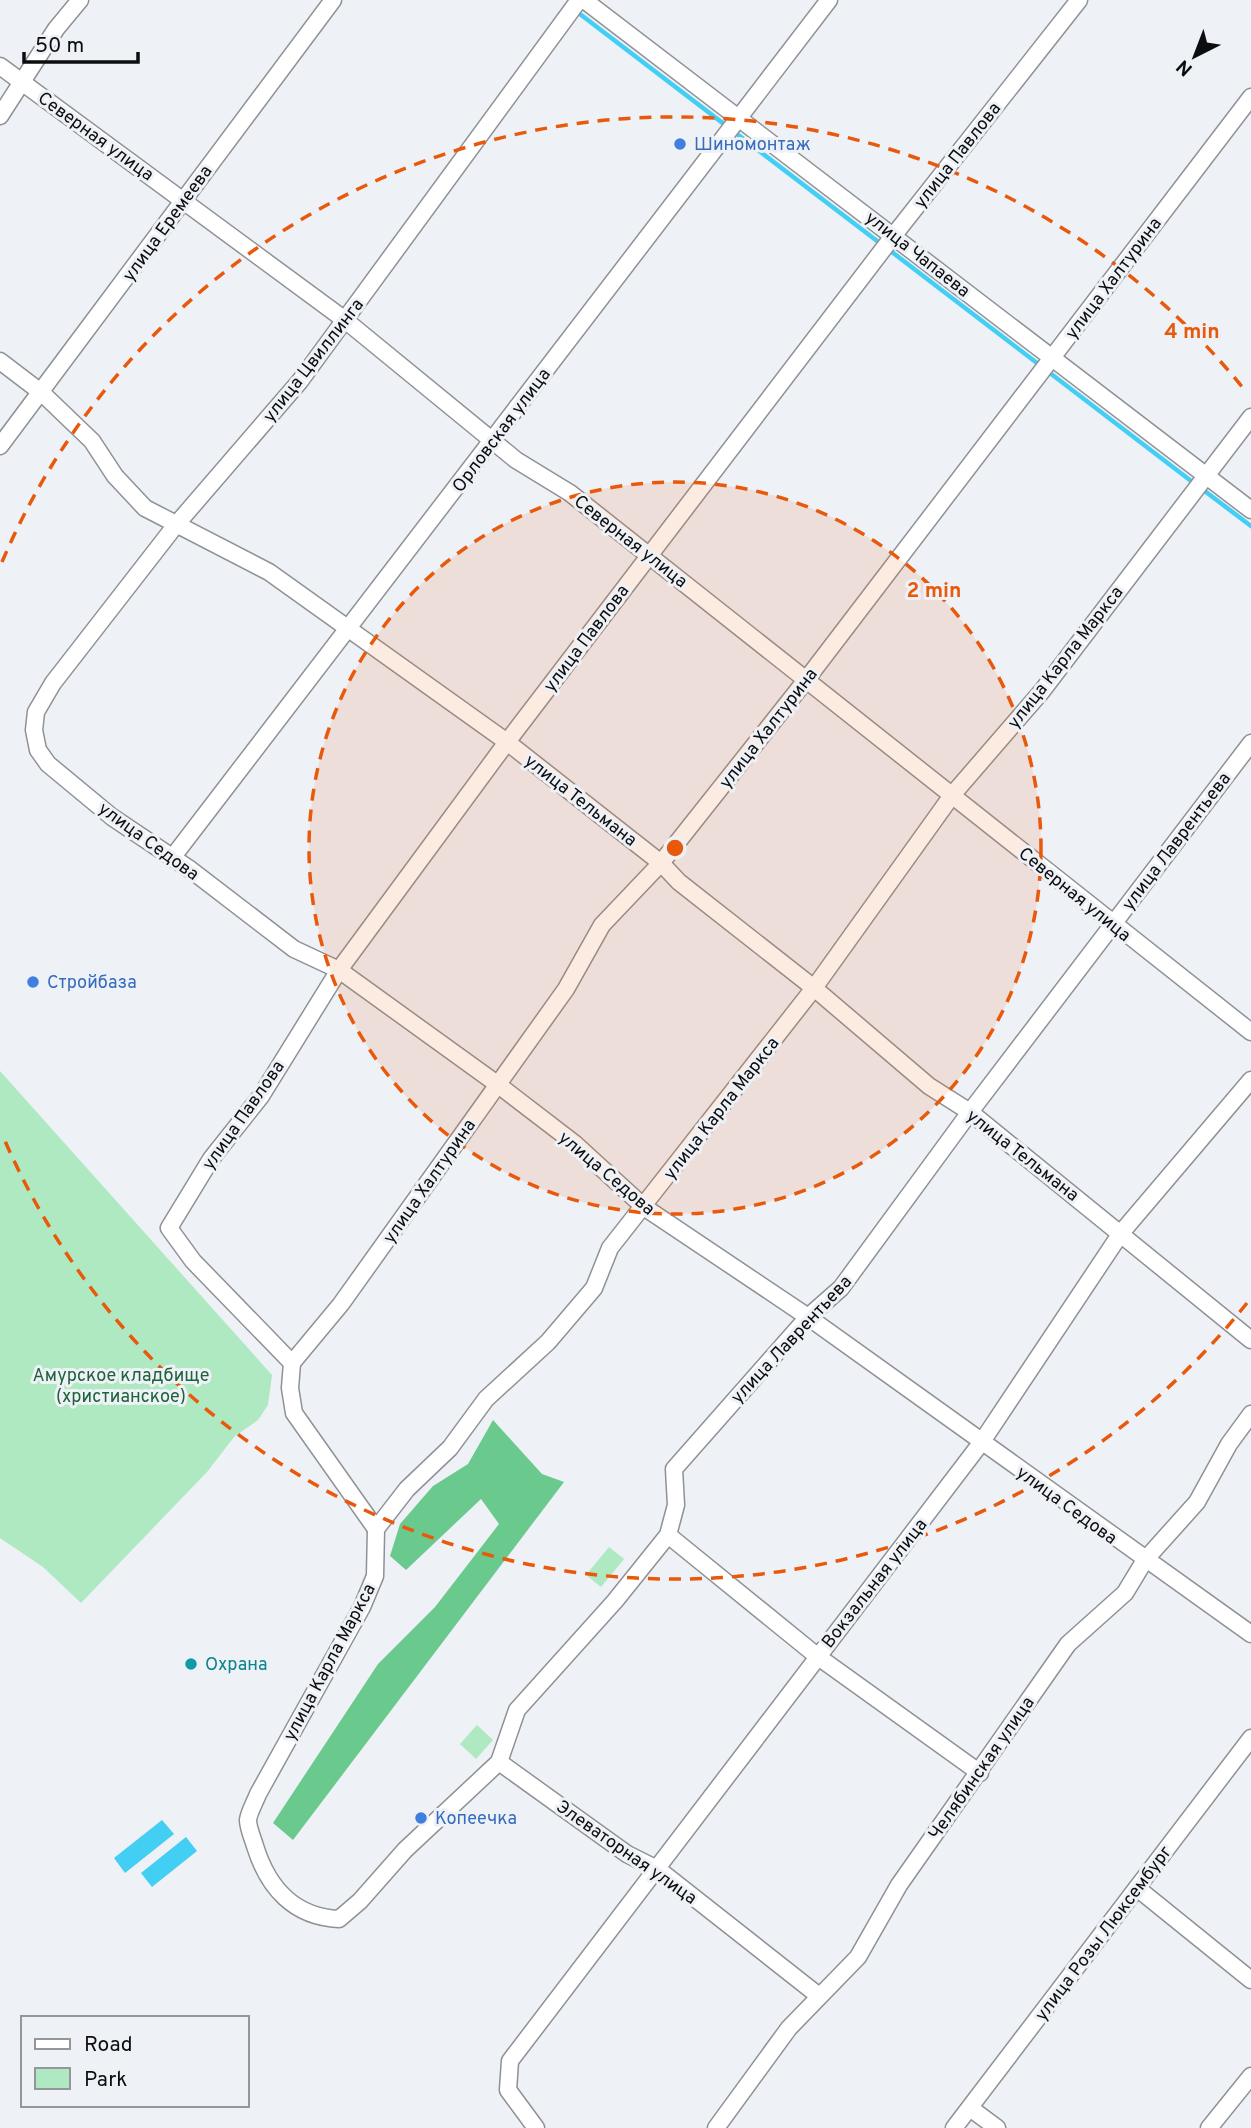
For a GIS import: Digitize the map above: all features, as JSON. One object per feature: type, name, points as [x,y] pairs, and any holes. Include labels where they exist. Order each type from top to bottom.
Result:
[{"type":"street","points":[[0,116],[56,29],[80,0]]},
{"type":"street","name":"улица Еремеева","points":[[0,446],[333,0]]},
{"type":"street","name":"улица Чапаева","points":[[582,0],[740,116],[1251,510]]},
{"type":"street","name":"улица Цвиллинга","points":[[36,712],[53,683],[175,526],[300,381],[582,0]]},
{"type":"street","name":"Орловская улица","points":[[172,858],[829,0]]},
{"type":"street","name":"улица Павлова","points":[[292,1363],[192,1261],[169,1228],[211,1159],[261,1096],[339,970],[507,742],[894,235],[1079,0]]},
{"type":"street","name":"Северная улица","points":[[0,66],[345,320],[516,460],[570,493],[953,794],[1112,925],[1251,1032]]},
{"type":"street","name":"улица Халтурина","points":[[292,1363],[341,1304],[566,989],[603,925],[661,863],[806,680],[1251,97]]},
{"type":"street","name":"улица Тельмана","points":[[0,361],[42,393],[92,441],[115,476],[145,508],[175,526],[269,572],[507,742],[661,863],[679,882],[814,988],[929,1086],[970,1112],[1251,1340]]},
{"type":"street","name":"улица Карла Маркса","points":[[339,1919],[309,1915],[275,1888],[260,1860],[248,1821],[258,1794],[362,1608],[375,1576],[376,1529],[407,1489],[450,1448],[486,1399],[548,1342],[594,1288],[610,1248],[814,988],[953,794],[1042,691],[1251,416]]},
{"type":"street","name":"улица Седова","points":[[36,712],[36,740],[48,764],[112,817],[294,949],[339,970],[574,1143],[644,1207],[808,1317],[1145,1560],[1210,1602],[1251,1634]]},
{"type":"street","name":"улица Лаврентьева","points":[[339,1919],[360,1901],[405,1850],[499,1762],[517,1710],[589,1631],[668,1535],[676,1505],[674,1469],[808,1317],[841,1288],[970,1112],[1251,743]]},
{"type":"street","name":"Вокзальная улица","points":[[536,2128],[508,2090],[510,2061],[659,1870],[817,1656],[981,1443],[1121,1233],[1251,1080]]},
{"type":"street","points":[[292,1363],[290,1388],[294,1413],[376,1529]]},
{"type":"street","name":"Челябинская улица","points":[[716,2128],[789,2028],[858,1957],[899,1885],[1068,1644],[1125,1593],[1145,1560],[1197,1502],[1228,1444],[1251,1414]]},
{"type":"street","points":[[668,1535],[817,1656],[980,1773]]},
{"type":"street","name":"улица Розы Люксембург","points":[[954,2128],[1251,1738]]},
{"type":"street","name":"Элеваторная улица","points":[[499,1762],[627,1854],[659,1870],[819,1996]]},
{"type":"street","points":[[1137,1888],[1251,1980]]},
{"type":"street","points":[[1209,2128],[1251,2076]]},
{"type":"street","points":[[970,2108],[997,2128]]},
{"type":"green space","name":"Амурское кладбище (христианское)","points":[[0,1071],[272,1375],[268,1405],[258,1420],[234,1437],[207,1472],[81,1603],[43,1567],[0,1538]]},
{"type":"green space","points":[[493,1420],[542,1474],[564,1482],[293,1840],[273,1823],[378,1664],[435,1607],[499,1524],[481,1499],[406,1570],[390,1556],[400,1524],[433,1486],[468,1464]]},
{"type":"green space","points":[[609,1547],[624,1559],[601,1587],[586,1575]]},
{"type":"green space","points":[[477,1725],[493,1740],[476,1759],[460,1744]]},
{"type":"water","points":[[162,1820],[174,1834],[125,1873],[114,1858]]},
{"type":"water","points":[[186,1837],[197,1851],[152,1887],[141,1873]]},
{"type":"waterway","points":[[576,11],[881,244]]},
{"type":"waterway","points":[[888,249],[1195,484]]},
{"type":"waterway","points":[[1202,489],[1251,526]]},
{"type":"place","name":"Шиномонтаж","points":[[680,144]]},
{"type":"place","name":"Стройбаза","points":[[33,982]]},
{"type":"place","name":"Охрана","points":[[191,1664]]},
{"type":"place","name":"Копеечка","points":[[421,1818]]}]
